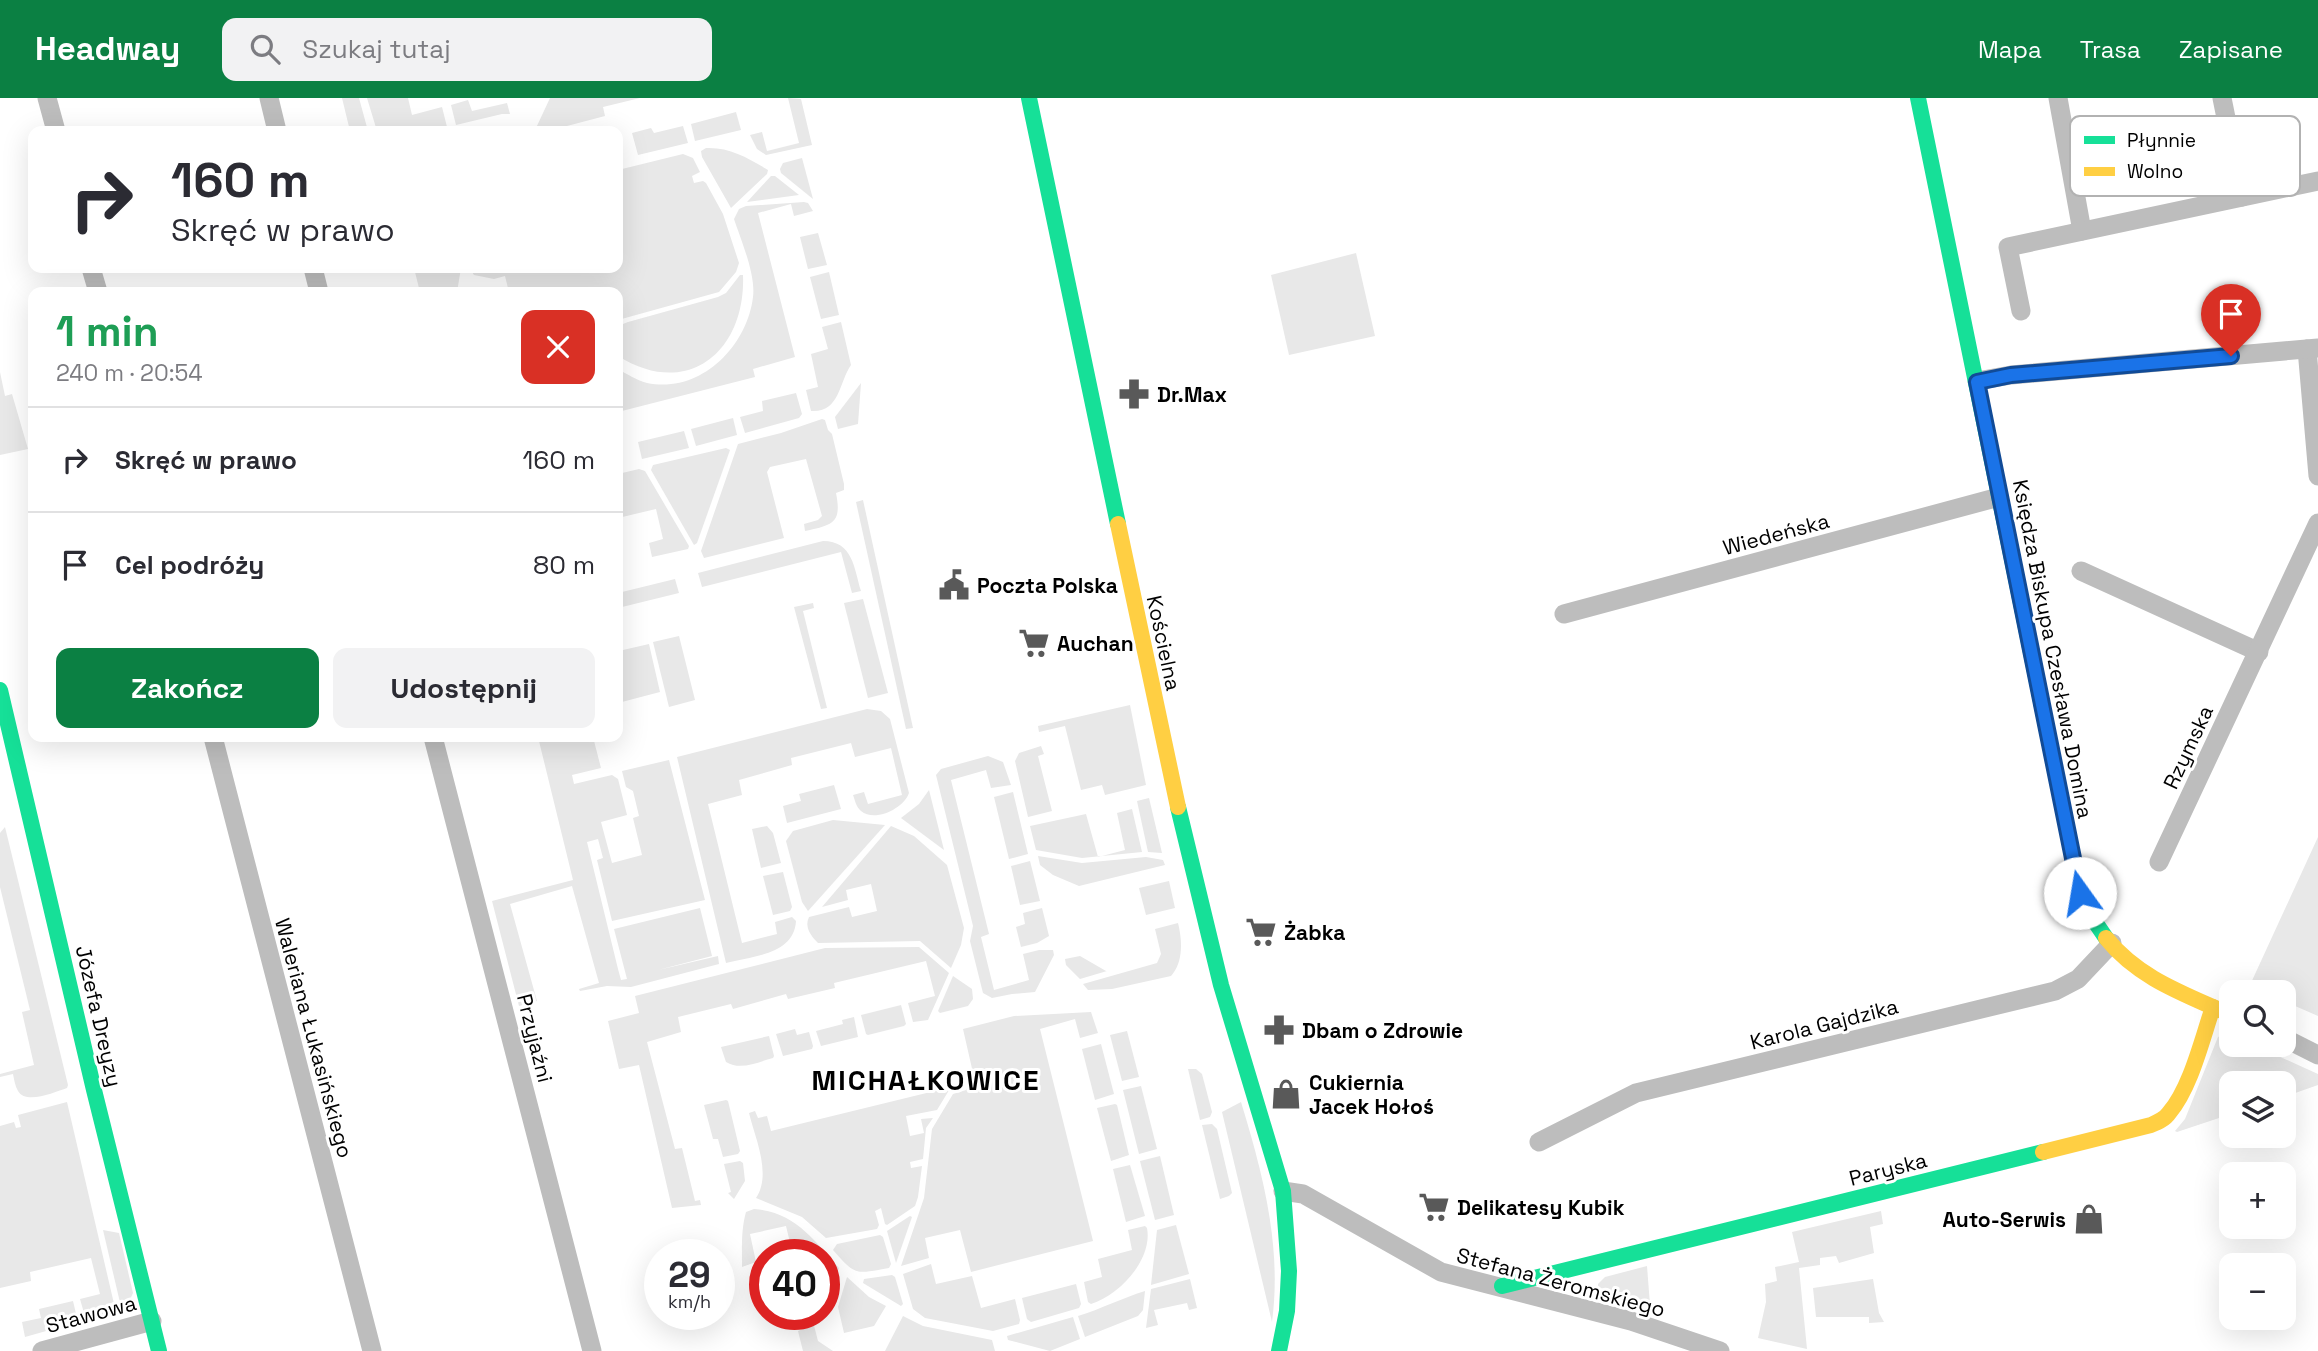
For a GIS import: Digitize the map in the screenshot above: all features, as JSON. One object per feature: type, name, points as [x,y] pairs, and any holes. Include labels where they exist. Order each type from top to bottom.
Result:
[{"type":"street","points":[[47,98],[55,126]]},
{"type":"street","points":[[269,98],[277,126]]},
{"type":"street","name":"Kościelna","points":[[1029,98],[1176,799],[1224,997],[1283,1191],[1289,1266],[1287,1306],[1279,1351]]},
{"type":"street","name":"Księdza Biskupa Czesława Domina","points":[[1918,98],[2080,893],[2097,927],[2136,968],[2158,983],[2219,1010]]},
{"type":"street","points":[[2058,98],[2070,164]]},
{"type":"street","points":[[2222,98],[2226,116]]},
{"type":"street","points":[[2300,185],[2318,181]]},
{"type":"street","points":[[2076,196],[2082,231]]},
{"type":"street","points":[[2021,311],[2008,247],[2247,196]]},
{"type":"street","points":[[1977,382],[2011,375],[2313,348],[2318,476]]},
{"type":"street","name":"Wiedeńska","points":[[1564,614],[1999,497]]},
{"type":"street","name":"Rzymska","points":[[2159,862],[2318,523]]},
{"type":"street","points":[[2081,571],[2259,652]]},
{"type":"street","name":"Józefa Dreyzy","points":[[0,690],[159,1351]]},
{"type":"street","name":"Waleriana Łukasińskiego","points":[[214,742],[372,1351]]},
{"type":"street","name":"Przyjaźni","points":[[434,742],[592,1351]]},
{"type":"street","name":"Karola Gajdzika","points":[[1539,1142],[1636,1093],[2056,991],[2078,979],[2112,943]]},
{"type":"street","name":"Paryska","points":[[1502,1286],[2151,1125],[2161,1121],[2172,1109],[2184,1085],[2213,1007]]},
{"type":"street","points":[[2296,1044],[2318,1055]]},
{"type":"street","name":"Stefana Żeromskiego","points":[[1283,1191],[1303,1194],[1441,1272],[1631,1321],[1686,1346],[1720,1351]]},
{"type":"street","name":"Stawowa","points":[[42,1351],[152,1321]]},
{"type":"shaded area","points":[[342,98],[359,98],[367,126],[349,126]]},
{"type":"shaded area","points":[[367,98],[408,98],[412,115],[442,107],[447,126],[375,126]]},
{"type":"shaded area","points":[[550,98],[640,98],[603,107],[605,116],[567,126],[537,126]]},
{"type":"shaded area","points":[[788,98],[801,99],[812,145],[766,155],[757,149],[750,135],[762,132],[767,151],[799,143]]},
{"type":"shaded area","points":[[468,100],[472,111],[507,103],[510,114],[456,125],[451,105]]},
{"type":"shaded area","points":[[736,112],[741,130],[695,141],[691,124]]},
{"type":"shaded area","points":[[683,126],[688,143],[638,155],[632,133],[651,128],[654,133]]},
{"type":"shaded area","points":[[706,148],[723,149],[738,154],[768,170],[767,174],[731,208],[702,157],[701,151]]},
{"type":"shaded area","points":[[683,154],[693,158],[700,172],[692,176],[694,183],[706,183],[723,214],[739,263],[736,272],[719,292],[623,319],[623,287],[508,287],[505,276],[494,279],[474,275],[473,273],[623,273],[623,169]]},
{"type":"shaded area","points":[[802,158],[813,199],[781,173],[783,163]]},
{"type":"shaded area","points":[[771,176],[775,176],[799,195],[747,202]]},
{"type":"shaded area","points":[[804,202],[808,203],[813,211],[794,216],[791,204],[758,213],[795,357],[753,369],[755,377],[623,411],[623,372],[647,383],[667,385],[685,381],[718,363],[741,333],[749,316],[753,288],[747,258],[734,219],[739,209],[746,206]]},
{"type":"shaded area","points":[[818,233],[827,265],[808,269],[800,237]]},
{"type":"shaded area","points":[[1356,253],[1375,336],[1289,355],[1271,275]]},
{"type":"shaded area","points":[[829,272],[839,315],[821,319],[810,277]]},
{"type":"shaded area","points":[[415,273],[460,273],[458,287],[419,287]]},
{"type":"shaded area","points":[[740,275],[743,275],[741,302],[735,326],[723,346],[708,360],[689,370],[667,373],[644,368],[623,358],[623,324],[726,293]]},
{"type":"shaded area","points":[[841,322],[851,365],[833,402],[821,410],[811,411],[806,390],[818,387],[811,354],[828,349],[822,327]]},
{"type":"shaded area","points":[[0,372],[5,396],[12,394],[28,449],[0,455]]},
{"type":"shaded area","points":[[861,383],[858,424],[838,429],[835,417]]},
{"type":"shaded area","points":[[796,393],[802,414],[799,418],[745,433],[740,417],[763,411],[762,401]]},
{"type":"shaded area","points":[[733,418],[737,435],[696,446],[691,429]]},
{"type":"shaded area","points":[[822,419],[832,434],[844,484],[844,490],[836,493],[838,511],[833,521],[805,531],[804,524],[822,516],[806,459],[770,467],[767,472],[784,538],[704,558],[701,551],[738,444]]},
{"type":"shaded area","points":[[684,431],[689,448],[642,459],[638,442]]},
{"type":"shaded area","points":[[726,448],[730,450],[694,545],[651,470],[653,465]]},
{"type":"shaded area","points":[[639,469],[645,471],[689,546],[688,549],[652,557],[649,543],[663,539],[656,509],[623,517],[623,473]]},
{"type":"shaded area","points":[[863,500],[913,728],[906,729],[856,502]]},
{"type":"shaded area","points":[[823,541],[841,546],[851,557],[861,591],[852,593],[841,552],[702,587],[698,573]]},
{"type":"shaded area","points":[[675,579],[679,593],[623,607],[623,592]]},
{"type":"shaded area","points":[[863,599],[888,693],[868,698],[844,603]]},
{"type":"shaded area","points":[[813,603],[814,608],[803,611],[827,708],[821,709],[794,607]]},
{"type":"shaded area","points":[[679,636],[695,700],[669,707],[653,642]]},
{"type":"shaded area","points":[[649,644],[660,692],[623,702],[623,650]]},
{"type":"shaded area","points":[[1130,705],[1146,785],[1105,795],[1102,785],[1081,790],[1065,726],[1039,732],[1038,726]]},
{"type":"shaded area","points":[[867,709],[881,711],[890,719],[909,793],[895,808],[881,815],[874,815],[858,808],[853,795],[864,792],[868,804],[902,795],[891,748],[855,757],[851,743],[791,758],[792,765],[739,780],[742,795],[708,804],[742,943],[777,934],[775,922],[792,917],[796,921],[788,941],[780,947],[759,956],[726,963],[677,757]]},
{"type":"shaded area","points":[[539,742],[594,742],[601,768],[572,775],[574,784],[612,775],[618,779],[627,815],[601,822],[612,863],[642,855],[633,818],[639,816],[633,791],[626,787],[622,771],[669,760],[705,900],[612,921],[597,860],[603,858],[598,839],[587,842],[618,969],[621,980],[627,979],[614,929],[700,908],[712,956],[658,970],[718,956],[719,964],[631,987],[607,986],[580,991],[579,989],[599,983],[572,886],[510,904],[537,1001],[519,1006],[492,901],[573,880]]},
{"type":"shaded area","points":[[1041,746],[1044,754],[1038,756],[1052,811],[1028,817],[1015,761],[1019,753]]},
{"type":"shaded area","points":[[988,756],[1003,762],[1011,785],[991,788],[986,770],[951,780],[989,934],[981,937],[994,990],[1029,980],[1023,954],[1053,950],[1054,955],[1035,992],[992,998],[983,993],[970,941],[973,926],[936,775],[941,769]]},
{"type":"shaded area","points":[[834,785],[841,809],[787,823],[783,806],[801,801],[799,794]]},
{"type":"shaded area","points":[[929,790],[944,850],[901,818],[919,804]]},
{"type":"shaded area","points":[[1013,792],[1028,854],[1009,859],[994,797]]},
{"type":"shaded area","points":[[1149,798],[1162,853],[1148,852],[1137,801]]},
{"type":"shaded area","points":[[1132,809],[1142,852],[1102,856],[1125,850],[1117,813]]},
{"type":"shaded area","points":[[1086,814],[1098,856],[1082,858],[1036,850],[1030,826]]},
{"type":"shaded area","points":[[833,820],[885,825],[808,911],[802,902],[786,841],[793,831]]},
{"type":"shaded area","points":[[767,826],[773,833],[781,863],[761,868],[752,829]]},
{"type":"shaded area","points":[[891,826],[914,836],[947,865],[964,928],[961,945],[951,968],[920,941],[818,943],[809,931],[809,917],[849,907],[852,917],[877,911],[871,884],[846,890],[848,900],[822,907]]},
{"type":"shaded area","points":[[5,827],[68,1085],[67,1088],[34,1097],[27,1097],[18,1091],[13,1074],[0,1077],[0,1074],[34,1065],[22,1012],[30,1010],[0,887],[0,833]]},
{"type":"shaded area","points":[[2318,837],[2318,1016],[2296,1006],[2296,980],[2252,980]]},
{"type":"shaded area","points":[[1038,856],[1082,863],[1146,857],[1163,860],[1165,865],[1079,886],[1053,875],[1040,865]]},
{"type":"shaded area","points":[[1030,861],[1040,901],[1020,905],[1011,866]]},
{"type":"shaded area","points":[[783,872],[792,907],[790,911],[773,915],[763,876]]},
{"type":"shaded area","points":[[1169,881],[1175,908],[1146,915],[1139,888]]},
{"type":"shaded area","points":[[1042,908],[1049,936],[1037,943],[1021,947],[1016,927],[1025,924],[1023,913]]},
{"type":"shaded area","points":[[1178,923],[1180,957],[1171,976],[1112,989],[1088,990],[1083,984],[1157,963],[1161,954],[1155,929]]},
{"type":"shaded area","points":[[919,947],[949,973],[928,1020],[913,1022],[908,1003],[935,996],[926,961],[834,983],[835,988],[788,999],[786,994],[733,1009],[731,1004],[678,1017],[681,1032],[647,1042],[675,1149],[682,1148],[695,1201],[700,1200],[701,1205],[672,1208],[639,1065],[619,1069],[608,1021],[639,1013],[635,996],[825,948]]},
{"type":"shaded area","points":[[1080,956],[1107,971],[1080,979],[1066,965],[1065,959]]},
{"type":"shaded area","points":[[953,976],[972,989],[973,999],[968,1006],[940,1013],[938,1011]]},
{"type":"shaded area","points":[[901,1005],[906,1024],[904,1026],[866,1034],[861,1015]]},
{"type":"shaded area","points":[[1091,1012],[1098,1033],[1080,1038],[1075,1019],[1040,1029],[1093,1241],[971,1272],[960,1230],[925,1238],[929,1258],[901,1266],[924,1198],[932,1129],[953,1094],[966,1090],[973,1073],[963,1029],[1014,1016]]},
{"type":"shaded area","points":[[854,1017],[858,1037],[821,1046],[816,1031],[843,1024],[842,1020]]},
{"type":"shaded area","points":[[795,1029],[797,1035],[809,1032],[812,1049],[783,1056],[776,1034]]},
{"type":"shaded area","points":[[1127,1031],[1139,1077],[1122,1081],[1110,1035]]},
{"type":"shaded area","points":[[769,1036],[773,1058],[743,1066],[726,1062],[721,1047]]},
{"type":"shaded area","points":[[2218,1037],[2219,1057],[2280,1057],[2318,1074],[2318,1085],[2296,1093],[2296,1071],[2219,1071],[2219,1118],[2177,1132],[2175,1131],[2185,1119]]},
{"type":"shaded area","points":[[1101,1044],[1114,1094],[1095,1100],[1082,1049]]},
{"type":"shaded area","points":[[1188,1069],[1196,1069],[1202,1074],[1212,1112],[1210,1117],[1200,1120]]},
{"type":"shaded area","points":[[1141,1086],[1157,1149],[1139,1154],[1123,1090]]},
{"type":"shaded area","points":[[951,1087],[937,1110],[906,1116],[910,1136],[924,1133],[921,1119],[933,1118],[926,1128],[923,1159],[910,1162],[911,1168],[922,1166],[915,1206],[887,1225],[881,1208],[875,1211],[879,1225],[877,1229],[826,1238],[802,1217],[756,1198],[763,1178],[749,1113],[755,1111],[758,1118],[767,1116],[771,1131]]},
{"type":"shaded area","points":[[726,1100],[740,1151],[738,1154],[723,1157],[718,1139],[713,1139],[704,1105]]},
{"type":"shaded area","points":[[67,1102],[115,1308],[111,1314],[86,1320],[80,1299],[100,1294],[91,1258],[30,1272],[31,1281],[0,1288],[0,1126],[14,1122],[16,1128],[21,1127],[18,1115]]},
{"type":"shaded area","points":[[1241,1102],[1257,1156],[1272,1238],[1272,1322],[1222,1112]]},
{"type":"shaded area","points":[[1115,1104],[1129,1155],[1111,1161],[1097,1108]]},
{"type":"shaded area","points":[[1212,1124],[1217,1129],[1232,1193],[1220,1199],[1202,1125]]},
{"type":"shaded area","points":[[1160,1156],[1174,1215],[1155,1220],[1140,1161]]},
{"type":"shaded area","points":[[740,1161],[743,1163],[745,1181],[734,1199],[728,1193],[731,1192],[724,1164]]},
{"type":"shaded area","points":[[1130,1165],[1145,1216],[1126,1222],[1113,1169]]},
{"type":"shaded area","points":[[754,1209],[781,1216],[803,1229],[813,1239],[789,1239],[786,1226],[750,1234],[749,1264],[742,1267],[746,1212]]},
{"type":"shaded area","points":[[1881,1211],[1883,1224],[1870,1227],[1874,1253],[1839,1263],[1836,1256],[1820,1258],[1820,1265],[1799,1268],[1807,1349],[1758,1338],[1766,1302],[1765,1284],[1777,1281],[1775,1267],[1799,1262],[1792,1232]]},
{"type":"shaded area","points":[[912,1217],[896,1263],[887,1231]]},
{"type":"shaded area","points":[[1176,1225],[1189,1274],[1151,1285],[1157,1230]]},
{"type":"shaded area","points":[[1145,1226],[1148,1240],[1145,1252],[1132,1274],[1113,1293],[1091,1304],[1088,1302],[1084,1282],[1102,1277],[1098,1259],[1132,1250],[1128,1230]]},
{"type":"shaded area","points":[[103,1230],[119,1233],[133,1293],[122,1311]]},
{"type":"shaded area","points":[[880,1235],[891,1264],[889,1268],[862,1272],[852,1269],[840,1258],[840,1243]]},
{"type":"shaded area","points":[[931,1264],[936,1284],[972,1276],[981,1308],[1015,1299],[1019,1324],[993,1331],[925,1318],[913,1309],[903,1274]]},
{"type":"shaded area","points":[[1647,1266],[1650,1305],[1598,1287],[1605,1277]]},
{"type":"shaded area","points":[[892,1275],[903,1304],[901,1306],[863,1283],[864,1279]]},
{"type":"shaded area","points":[[847,1277],[869,1297],[886,1306],[874,1326],[844,1333],[840,1300]]},
{"type":"shaded area","points":[[1190,1279],[1197,1308],[1189,1310],[1187,1303],[1154,1310],[1158,1325],[1146,1328],[1151,1289]]},
{"type":"shaded area","points":[[1873,1279],[1879,1313],[1884,1322],[1869,1323],[1869,1317],[1816,1317],[1813,1288]]},
{"type":"shaded area","points":[[1076,1284],[1081,1304],[1079,1308],[1031,1322],[1027,1319],[1022,1298]]},
{"type":"shaded area","points":[[1145,1291],[1143,1310],[1138,1316],[1085,1337],[1078,1316]]},
{"type":"shaded area","points":[[73,1301],[78,1322],[25,1337],[22,1322],[41,1318],[39,1309]]},
{"type":"shaded area","points":[[903,1316],[923,1326],[992,1340],[995,1351],[885,1351]]},
{"type":"shaded area","points":[[1073,1317],[1080,1339],[1050,1351],[1008,1340],[1007,1336]]},
{"type":"shaded area","points":[[815,1330],[818,1341],[833,1351],[803,1351],[798,1331]]},
{"type":"traffic: fast","points":[[1029,98],[1118,524]]},
{"type":"traffic: fast","points":[[1918,98],[2080,893],[2106,938]]},
{"type":"traffic: fast","points":[[0,690],[94,1090],[159,1351]]},
{"type":"traffic: fast","points":[[1178,807],[1221,985],[1283,1191],[1289,1271],[1287,1311],[1279,1351]]},
{"type":"traffic: fast","points":[[1502,1286],[2043,1152]]},
{"type":"traffic: slow","points":[[1118,524],[1178,807]]},
{"type":"traffic: slow","points":[[2106,938],[2148,975],[2219,1010]]},
{"type":"traffic: slow","points":[[2043,1152],[2151,1125],[2165,1117],[2184,1090],[2213,1007]]},
{"type":"place","name":"Dr.Max","points":[[1134,394]]},
{"type":"place","name":"Poczta Polska","points":[[954,585]]},
{"type":"place","name":"Auchan","points":[[1034,643]]},
{"type":"place","name":"Żabka","points":[[1261,932]]},
{"type":"place","name":"Dbam o Zdrowie","points":[[1279,1030]]},
{"type":"place","name":"Cukiernia Jacek Hołoś","points":[[1286,1094]]},
{"type":"place","name":"Delikatesy Kubik","points":[[1434,1207]]},
{"type":"place","name":"Auto-Serwis","points":[[2089,1219]]},
{"type":"district","name":"MICHAŁKOWICE","points":[[926,1080]]},
{"type":"route","points":[[2080,893],[1977,382],[2011,375],[2231,356]]}]
